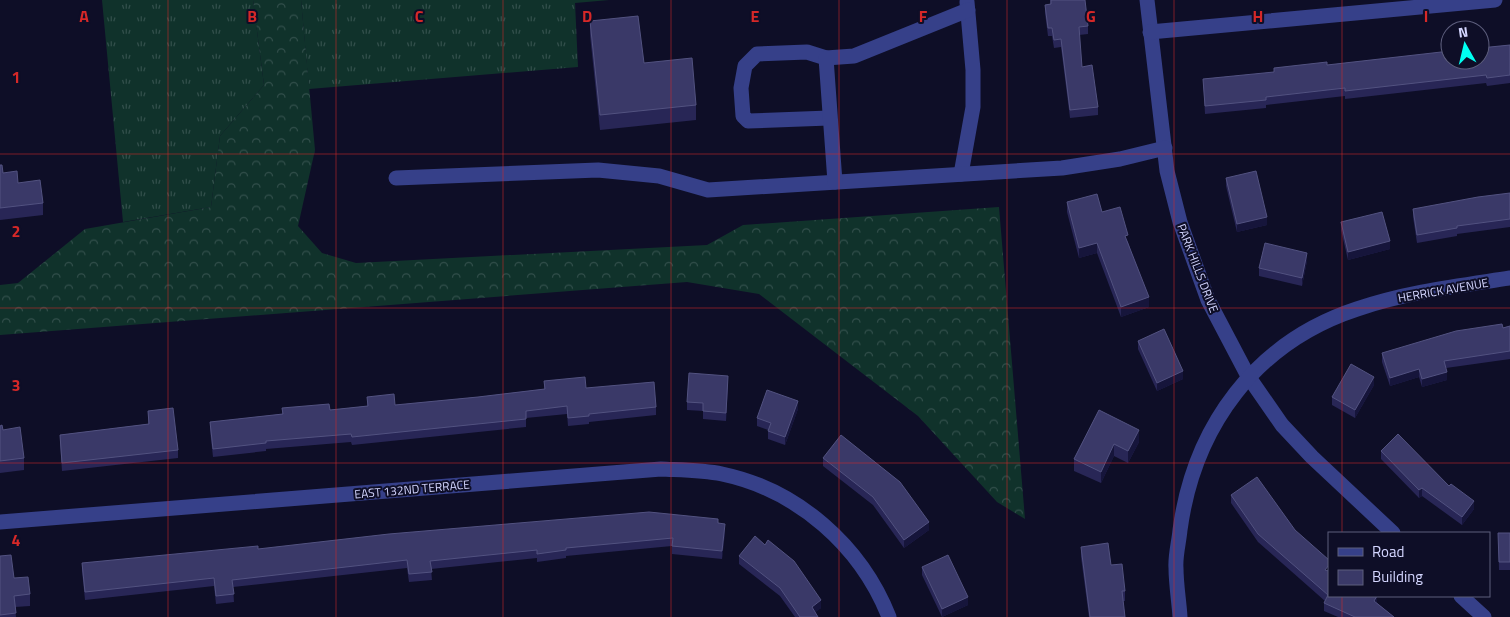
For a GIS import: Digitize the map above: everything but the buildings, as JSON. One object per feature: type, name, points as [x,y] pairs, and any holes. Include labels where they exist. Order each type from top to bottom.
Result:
[{"type":"street","name":"PARK HILLS DRIVE","points":[[1147,0],[1168,171],[1180,222],[1208,300],[1248,376],[1282,425],[1312,457],[1393,532]]},
{"type":"street","points":[[1150,32],[1495,0]]},
{"type":"street","points":[[829,118],[748,121],[742,116],[741,88],[745,66],[757,54],[807,52],[826,58],[854,56],[968,5],[974,70],[973,107],[960,174]]},
{"type":"street","points":[[826,58],[835,182]]},
{"type":"street","points":[[396,178],[598,170],[659,176],[708,190],[1062,168],[1120,160],[1164,148]]},
{"type":"street","name":"HERRICK AVENUE","points":[[1180,617],[1176,567],[1183,506],[1201,451],[1219,416],[1248,376],[1286,345],[1320,324],[1357,309],[1420,292],[1510,278]]},
{"type":"street","name":"EAST 132ND TERRACE","points":[[0,522],[661,469],[722,474],[768,489],[800,506],[838,537],[862,564],[880,595],[889,617]]},
{"type":"street","points":[[1462,597],[1484,617]]},
{"type":"green space","points":[[102,0],[253,0],[264,85],[220,136],[211,207],[123,222]]},
{"type":"green space","points":[[253,0],[301,0],[315,150],[298,226],[322,253],[356,263],[707,245],[743,225],[999,207],[1025,519],[997,502],[918,416],[759,294],[687,282],[0,335],[0,285],[18,283],[85,229],[211,207],[220,136],[264,85]]},
{"type":"green space","points":[[301,0],[609,0],[575,3],[578,67],[309,89]]}]
